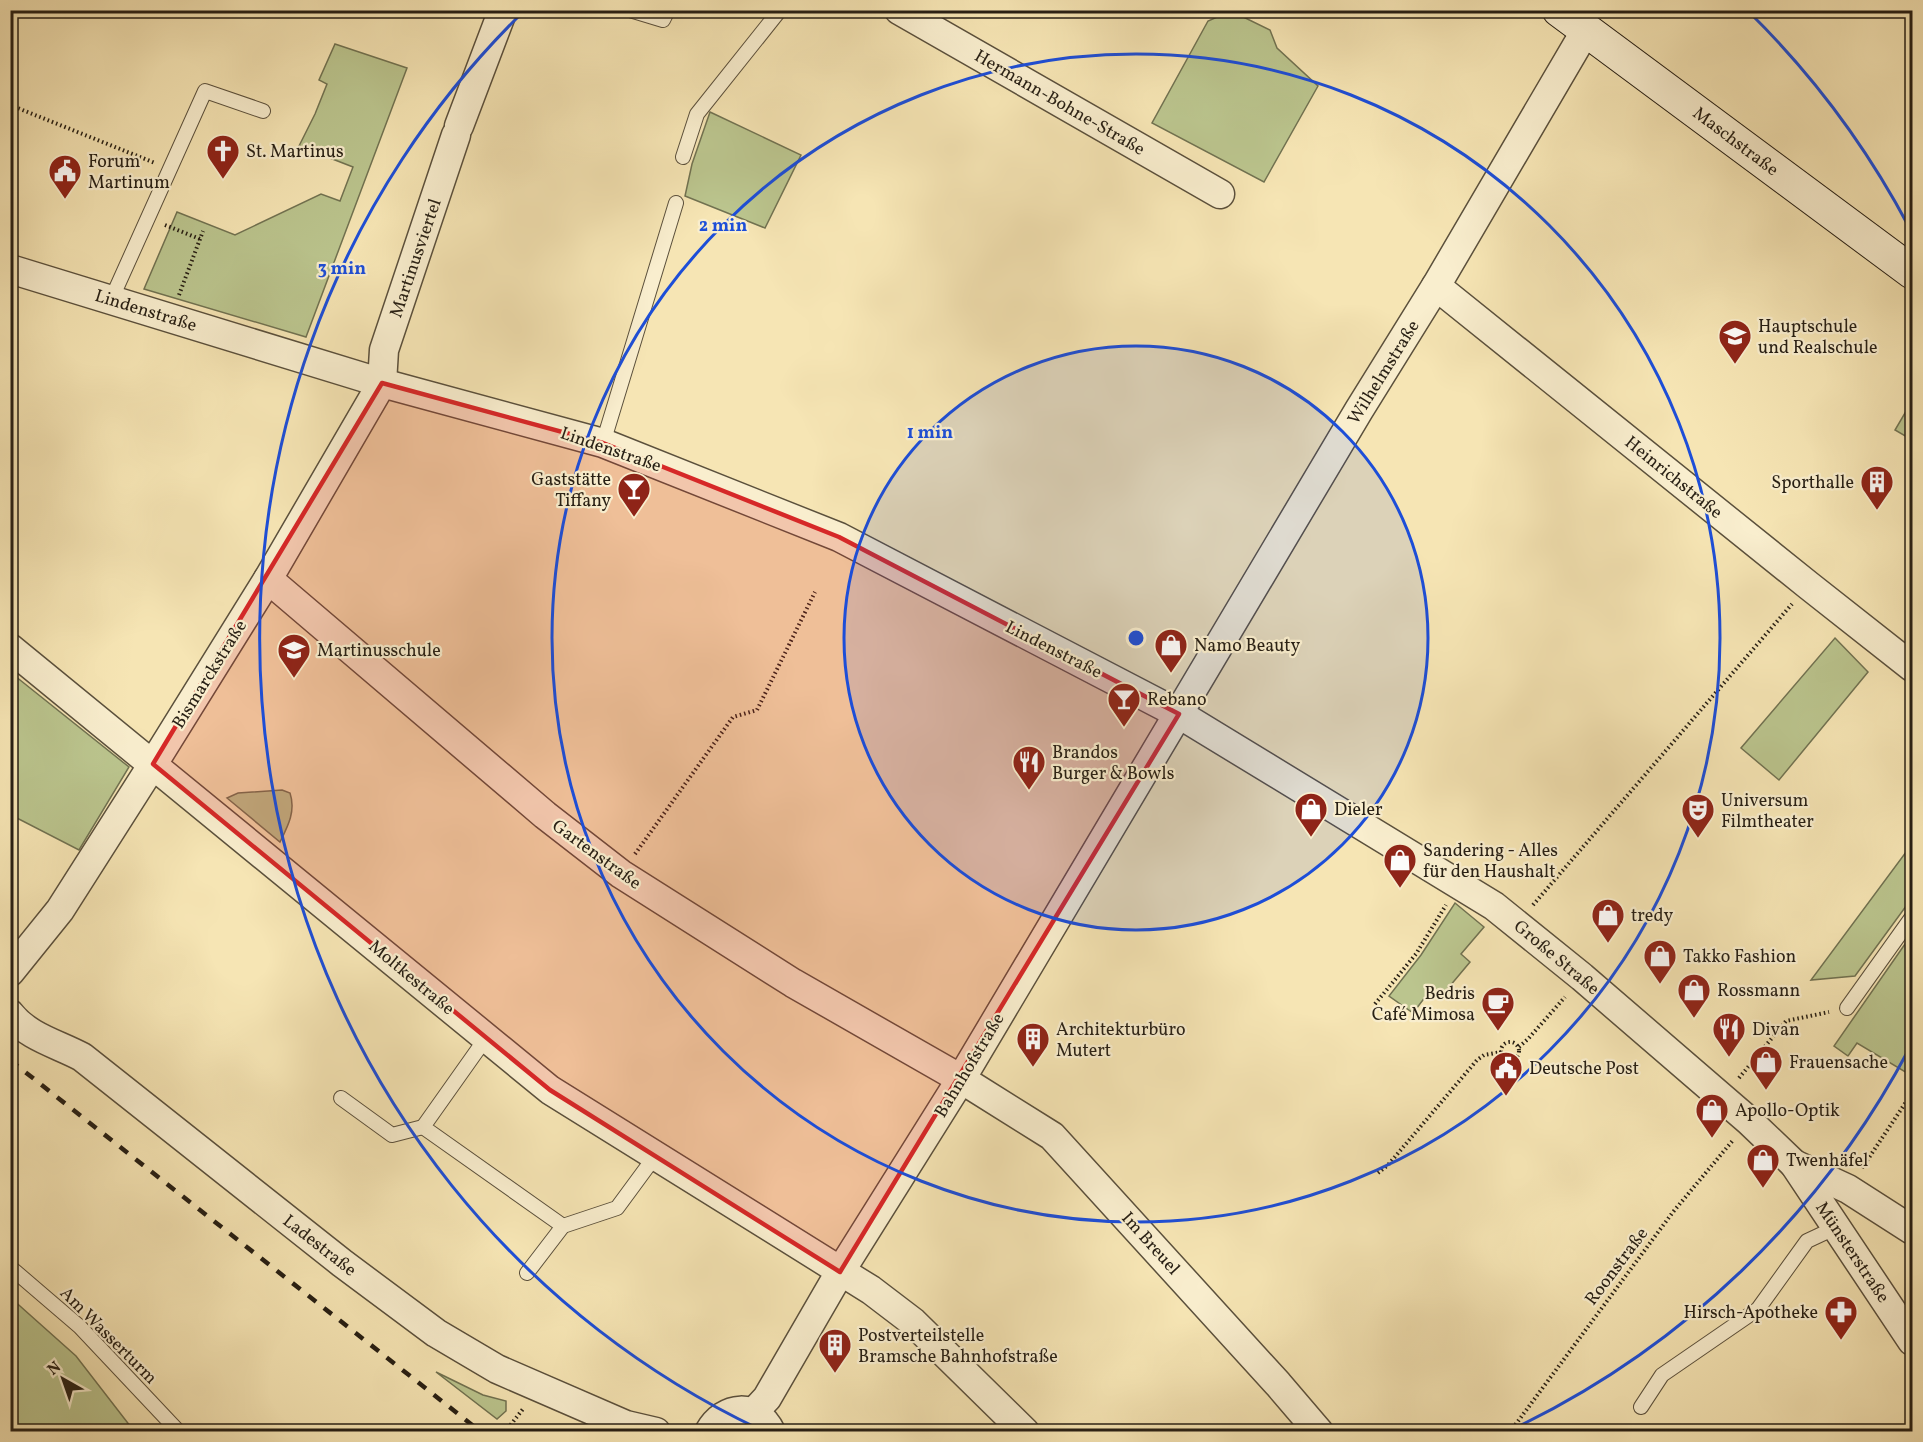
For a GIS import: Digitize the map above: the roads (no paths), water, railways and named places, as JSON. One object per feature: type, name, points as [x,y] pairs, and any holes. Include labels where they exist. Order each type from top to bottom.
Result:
[{"type":"main road","name":"Maschstraße","points":[[1559,10],[1912,272]]},
{"type":"street","name":"Martinusviertel","points":[[382,383],[384,350],[457,130],[503,10]]},
{"type":"street","name":"Hermann-Bohne-Straße","points":[[899,10],[1220,194]]},
{"type":"street","name":"Wilhelmstraße","points":[[1179,714],[1359,410],[1436,286],[1586,30]]},
{"type":"street","name":"Lindenstraße","points":[[10,269],[382,383],[603,443],[839,537],[1179,714]]},
{"type":"street","name":"Heinrichstraße","points":[[1436,286],[1912,667]]},
{"type":"street","name":"Bismarckstraße","points":[[17,965],[60,910],[153,764],[268,579],[382,383]]},
{"type":"street","name":"Gartenstraße","points":[[268,579],[545,815],[621,874],[792,983],[961,1079]]},
{"type":"street","name":"Moltkestraße","points":[[10,648],[550,1090],[871,1290],[913,1322],[1025,1431]]},
{"type":"street","name":"Große Straße","points":[[1179,714],[1494,906],[1749,1120],[1794,1164],[1848,1189],[1912,1230]]},
{"type":"street","name":"Bahnhofstraße","points":[[762,1422],[766,1398],[840,1272],[961,1079],[1179,714]]},
{"type":"street","name":"Ladestraße","points":[[10,1014],[19,1025],[82,1058],[325,1250],[436,1333],[497,1369],[626,1425],[656,1431]]},
{"type":"street","name":"Im Breuel","points":[[961,1079],[1052,1136],[1319,1431]]},
{"type":"street","name":"Münsterstraße","points":[[1794,1164],[1912,1341]]},
{"type":"street","points":[[709,1431],[722,1415],[732,1411],[743,1410],[762,1422]]},
{"type":"lane","points":[[630,10],[663,21],[668,10]]},
{"type":"lane","points":[[683,157],[697,114],[780,10]]},
{"type":"lane","points":[[111,300],[205,91],[263,111]]},
{"type":"lane","points":[[603,443],[676,203]]},
{"type":"lane","points":[[1847,1008],[1912,917]]},
{"type":"lane","points":[[341,1098],[392,1135],[423,1127],[486,1038]]},
{"type":"lane","points":[[423,1127],[563,1226]]},
{"type":"lane","points":[[527,1273],[563,1226],[617,1208],[656,1155]]},
{"type":"lane","points":[[1641,1407],[1662,1375],[1758,1308],[1807,1241],[1837,1227]]},
{"type":"lane","name":"Am Wasserturm","points":[[10,1267],[80,1327],[179,1431]]},
{"type":"railway","points":[[10,1060],[481,1432]]},
{"type":"place","name":"St. Martinus","points":[[223,180]]},
{"type":"place","name":"Forum Martinum","points":[[65,200]]},
{"type":"place","name":"Hauptschule und Realschule","points":[[1735,365]]},
{"type":"place","name":"Sporthalle","points":[[1877,511]]},
{"type":"place","name":"Gaststätte Tiffany","points":[[634,518]]},
{"type":"place","name":"Namo Beauty","points":[[1171,674]]},
{"type":"place","name":"Martinusschule","points":[[294,679]]},
{"type":"place","name":"Rebano","points":[[1124,728]]},
{"type":"place","name":"Brandos Burger & Bowls","points":[[1029,791]]},
{"type":"place","name":"Dieler","points":[[1311,838]]},
{"type":"place","name":"Universum Filmtheater","points":[[1698,839]]},
{"type":"place","name":"Sandering - Alles für den Haushalt","points":[[1400,889]]},
{"type":"place","name":"tredy","points":[[1608,944]]},
{"type":"place","name":"Takko Fashion","points":[[1660,985]]},
{"type":"place","name":"Rossmann","points":[[1694,1019]]},
{"type":"place","name":"Bedris Café Mimosa","points":[[1498,1032]]},
{"type":"place","name":"Divan","points":[[1729,1058]]},
{"type":"place","name":"Architekturbüro Mutert","points":[[1033,1068]]},
{"type":"place","name":"Frauensache","points":[[1766,1091]]},
{"type":"place","name":"Deutsche Post","points":[[1506,1097]]},
{"type":"place","name":"Apollo-Optik","points":[[1712,1139]]},
{"type":"place","name":"Twenhäfel","points":[[1763,1189]]},
{"type":"place","name":"Hirsch-Apotheke","points":[[1841,1341]]},
{"type":"place","name":"Postverteilstelle Bramsche Bahnhofstraße","points":[[835,1374]]}]
